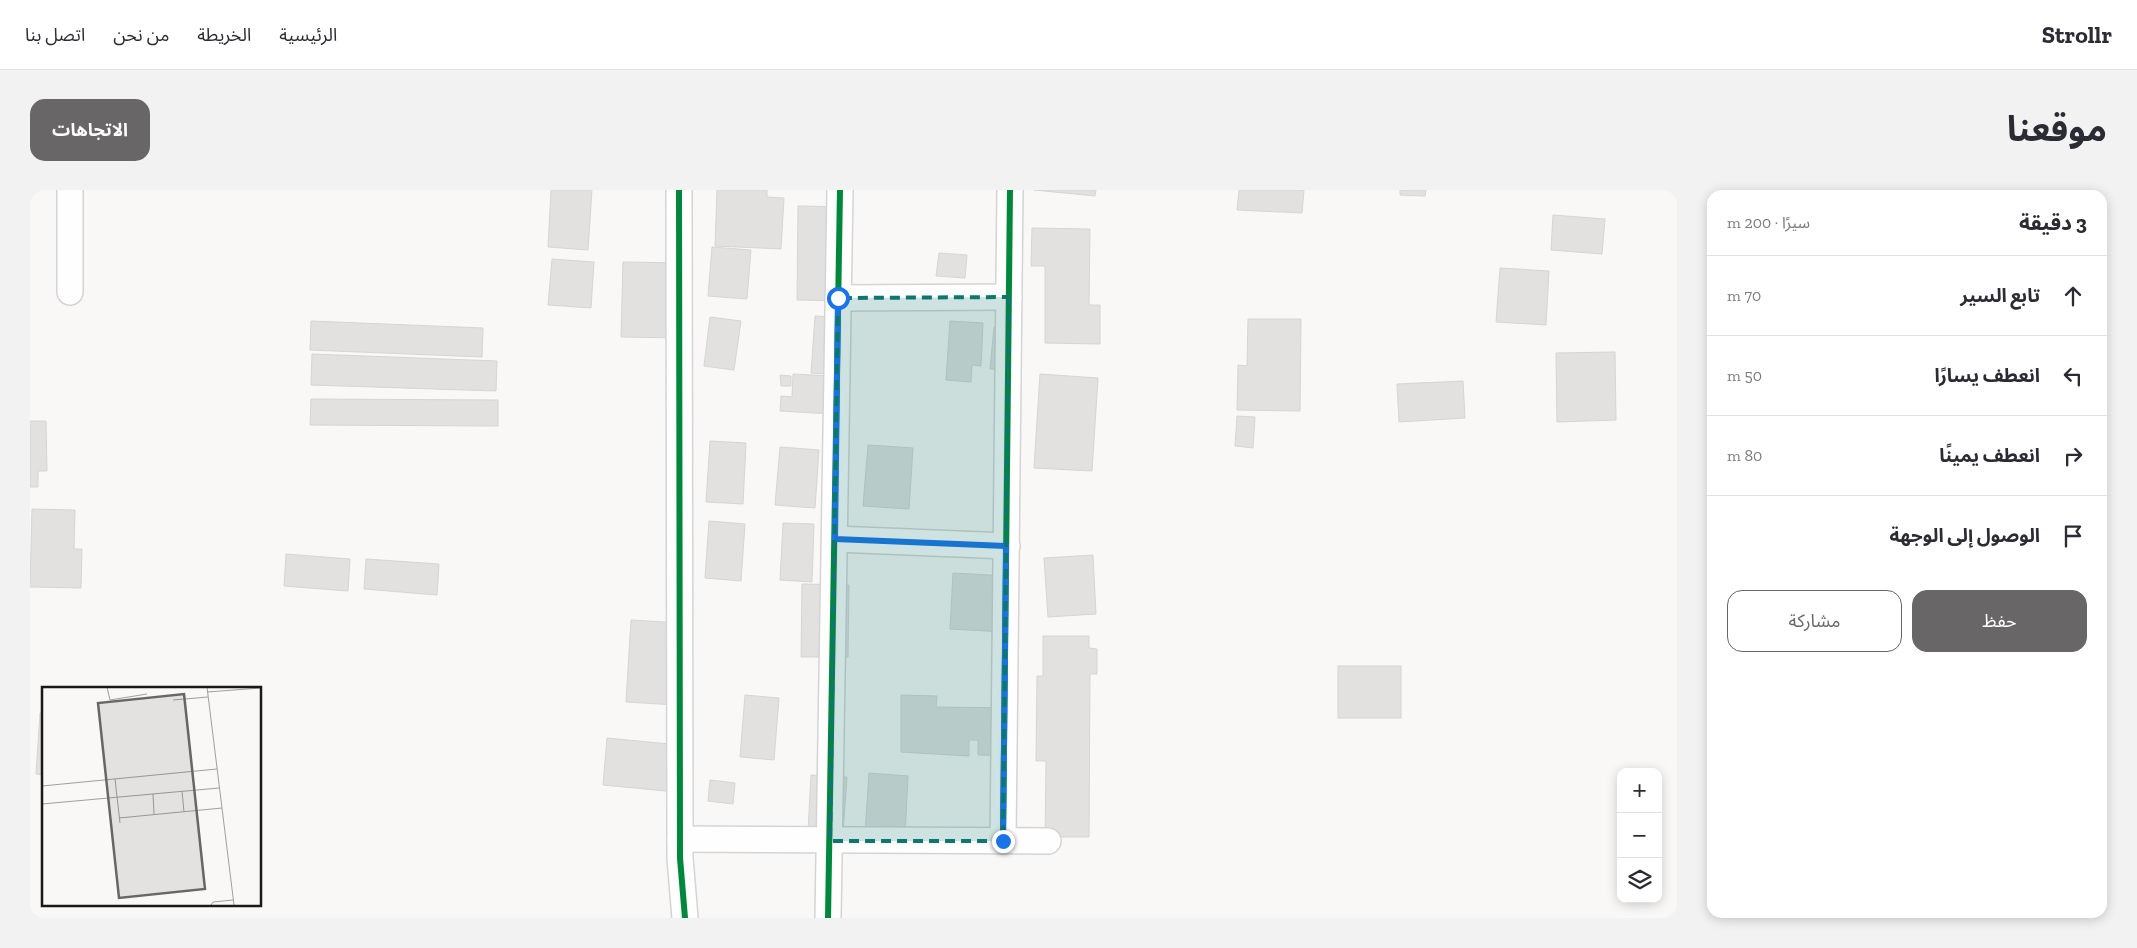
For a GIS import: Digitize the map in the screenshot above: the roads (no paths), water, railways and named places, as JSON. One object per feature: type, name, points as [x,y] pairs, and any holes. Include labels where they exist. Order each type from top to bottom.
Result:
[{"type":"street","points":[[70,190],[70,292]]},
{"type":"street","points":[[679,190],[680,839],[685,918]]},
{"type":"street","points":[[828,918],[840,190]]},
{"type":"street","points":[[1003,841],[1010,190]]},
{"type":"street","points":[[838,298],[1009,298]]},
{"type":"street","points":[[835,539],[1006,546]]},
{"type":"street","points":[[680,839],[1048,841]]}]
